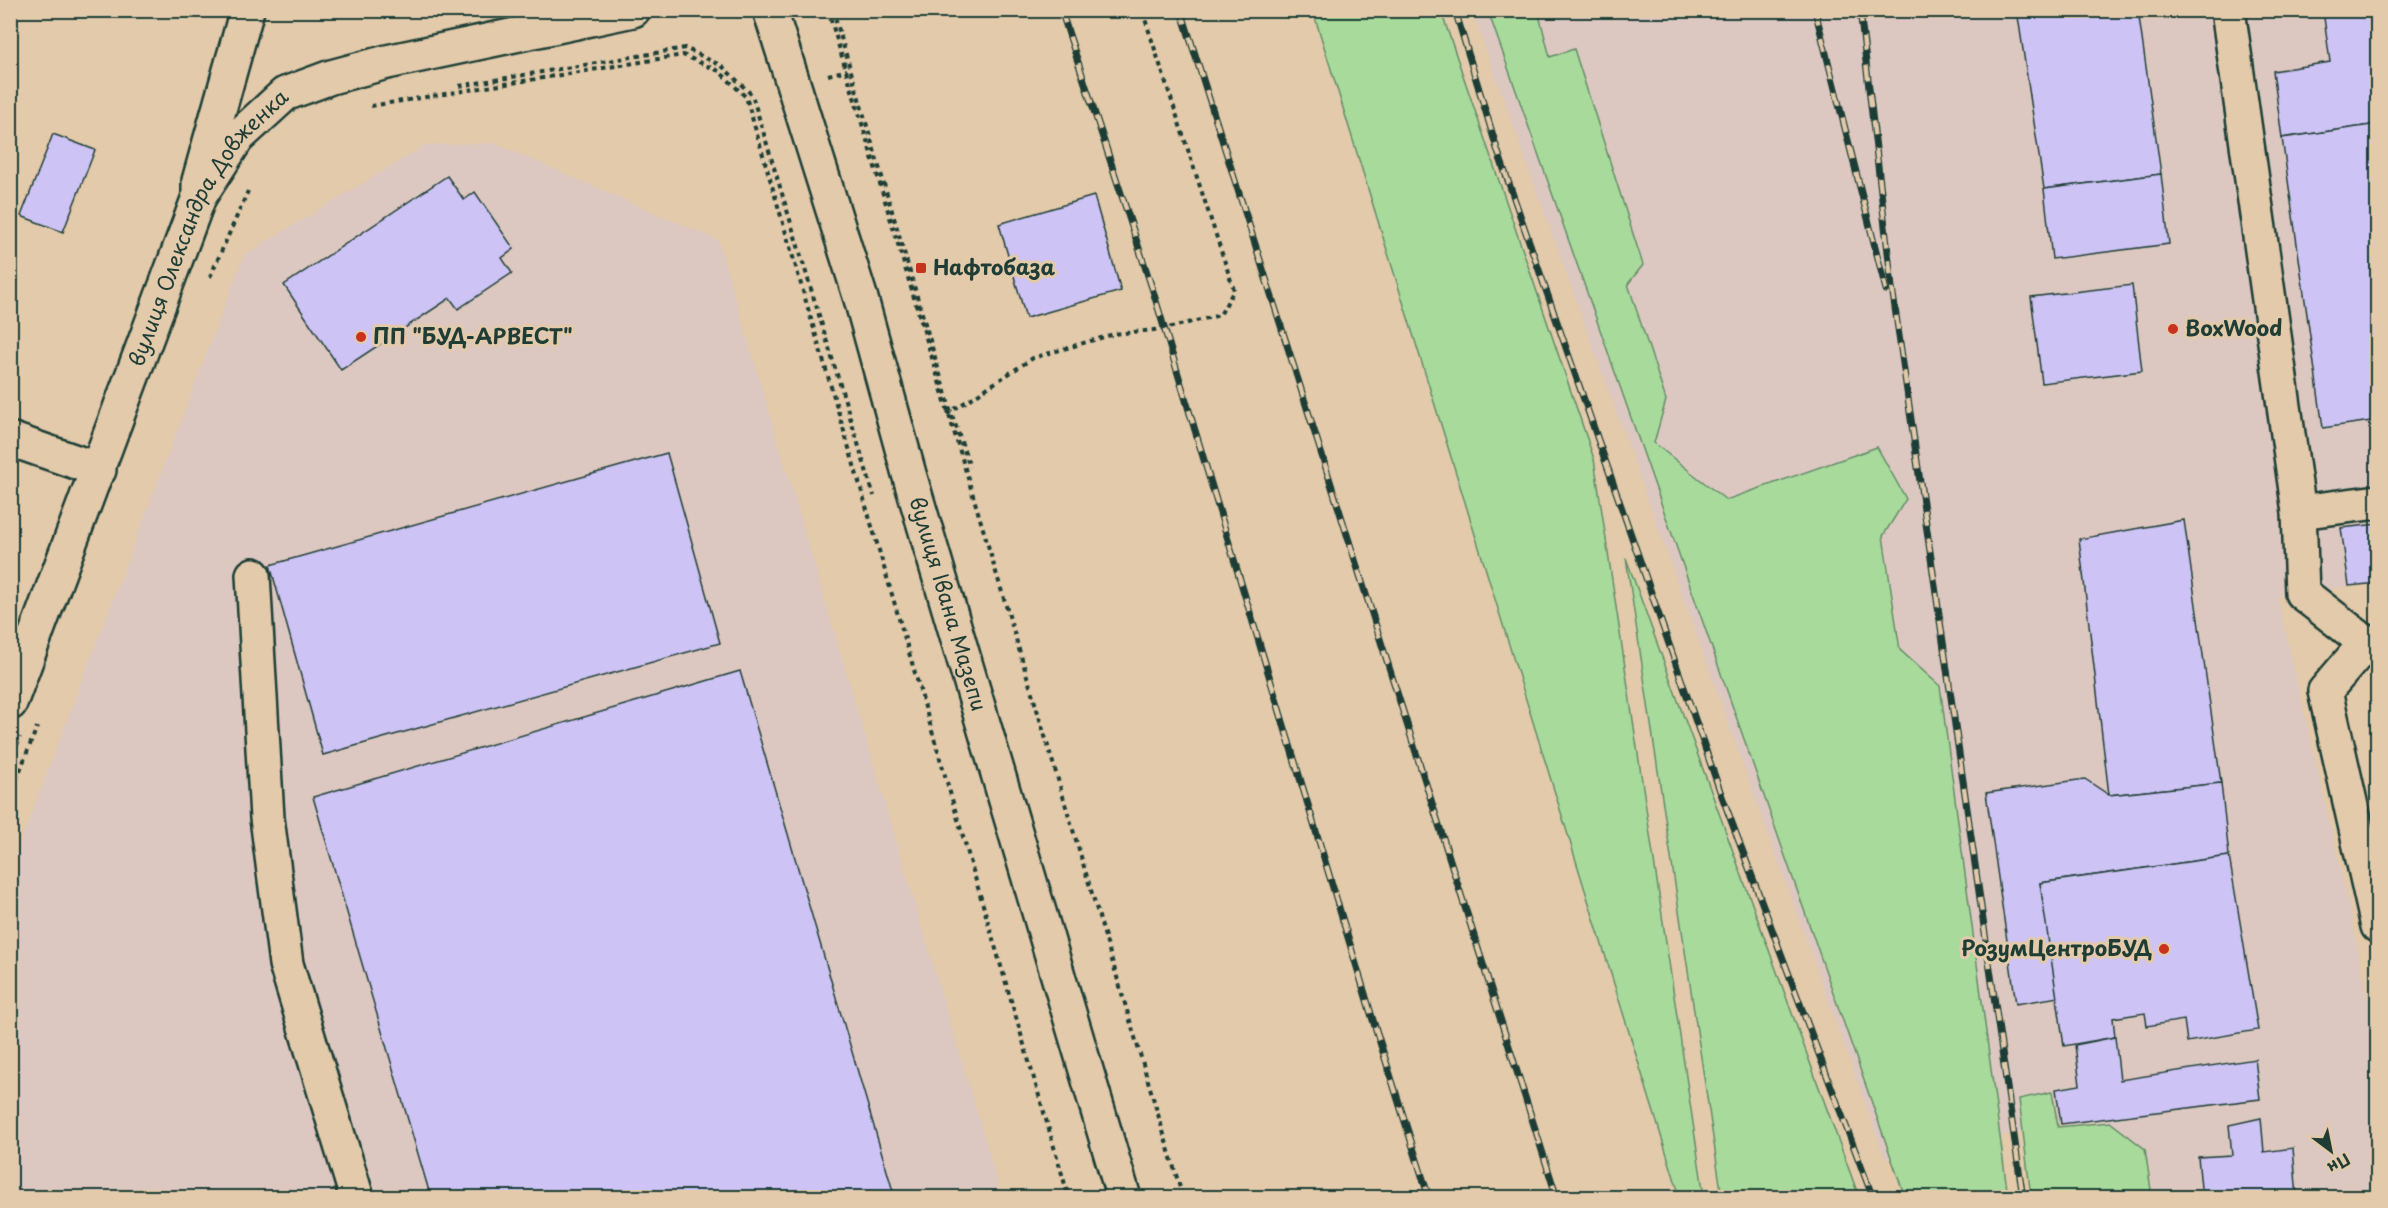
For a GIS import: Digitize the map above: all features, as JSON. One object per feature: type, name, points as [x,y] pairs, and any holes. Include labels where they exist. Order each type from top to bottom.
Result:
[{"type":"main road","points":[[199,197],[199,181],[247,10]]},
{"type":"main road","name":"вулиця Олександра Довженка","points":[[10,703],[99,470],[199,197],[237,138],[285,94],[331,77],[387,62],[633,10]]},
{"type":"main road","name":"вулиця Івана Мазепи","points":[[770,10],[861,299],[909,474],[1124,1197]]},
{"type":"main road","points":[[2228,10],[2299,513],[2302,593],[2372,642],[2325,691],[2378,926]]},
{"type":"main road","points":[[10,439],[99,470]]},
{"type":"main road","points":[[2299,513],[2378,502]]},
{"type":"main road","points":[[253,575],[267,818],[286,964],[357,1197]]},
{"type":"path","points":[[828,10],[1183,1197]]},
{"type":"path","points":[[833,10],[949,413],[970,467]]},
{"type":"path","points":[[949,413],[1033,358],[1114,334],[1164,329],[1220,315],[1234,290],[1142,10]]},
{"type":"path","points":[[874,496],[752,95],[722,66],[685,48],[367,104],[683,55],[718,71],[746,97],[1069,1197]]},
{"type":"path","points":[[209,279],[252,181]]},
{"type":"shaded area","points":[[1472,11],[2377,11],[2377,583],[2277,596],[2349,906],[2377,1047],[2377,1197],[2080,1197],[2061,1124],[1885,1159]]},
{"type":"shaded area","points":[[493,143],[718,240],[1002,1197],[11,1197],[10,870],[244,255],[426,145]]},
{"type":"green space","points":[[1313,11],[1441,11],[1594,459],[1704,1197],[1680,1197]]},
{"type":"green space","points":[[1488,11],[1538,11],[1550,57],[1574,49],[1643,265],[1628,284],[1666,400],[1654,443],[1726,500],[1877,447],[1906,499],[1883,536],[1900,650],[1940,686],[2008,1197],[1905,1197]]},
{"type":"green space","points":[[1626,558],[1859,1197],[1722,1197]]},
{"type":"green space","points":[[2052,1092],[2058,1127],[2110,1122],[2145,1149],[2152,1197],[2031,1197],[2019,1099]]},
{"type":"building","points":[[2017,10],[2138,10],[2161,174],[2044,189]]},
{"type":"building","points":[[2323,10],[2378,10],[2378,124],[2282,138],[2273,71],[2330,62]]},
{"type":"building","points":[[2378,124],[2378,420],[2323,428],[2282,138]]},
{"type":"building","points":[[53,134],[95,150],[63,232],[21,216]]},
{"type":"building","points":[[2161,174],[2169,244],[2052,259],[2044,189]]},
{"type":"building","points":[[447,176],[464,200],[475,192],[514,249],[502,258],[512,273],[458,309],[450,298],[341,370],[284,285]]},
{"type":"building","points":[[1094,196],[1121,291],[1026,318],[999,224]]},
{"type":"building","points":[[2132,285],[2142,371],[2042,383],[2031,297]]},
{"type":"building","points":[[667,453],[720,643],[323,755],[270,565]]},
{"type":"building","points":[[2184,520],[2221,783],[2109,795],[2079,539]]},
{"type":"building","points":[[2378,524],[2378,583],[2349,586],[2341,528]]},
{"type":"building","points":[[740,671],[895,1198],[431,1198],[313,797]]},
{"type":"building","points":[[2085,779],[2109,795],[2221,783],[2229,856],[2040,883],[2059,997],[2016,1004],[1986,793]]},
{"type":"building","points":[[2229,856],[2258,1030],[2187,1042],[2184,1020],[2147,1026],[2145,1013],[2113,1018],[2115,1037],[2064,1046],[2040,883]]},
{"type":"building","points":[[2115,1037],[2120,1080],[2255,1059],[2260,1099],[2061,1124],[2056,1089],[2080,1085],[2075,1045]]},
{"type":"building","points":[[2261,1118],[2264,1152],[2293,1148],[2297,1198],[2202,1198],[2198,1157],[2232,1155],[2229,1125]]},
{"type":"railway","points":[[1061,10],[1153,291],[1372,1017],[1429,1198]]},
{"type":"railway","points":[[1181,10],[1557,1198]]},
{"type":"railway","points":[[1455,10],[1498,152],[1720,791],[1873,1198]]},
{"type":"railway","points":[[1815,10],[1886,290]]},
{"type":"railway","points":[[1860,10],[1892,287],[2023,1198]]},
{"type":"place","name":"Нафтобаза","points":[[921,268]]},
{"type":"place","name":"BoxWood","points":[[2173,329]]},
{"type":"place","name":"ПП \"БУД-АРВЕСТ\"","points":[[361,337]]},
{"type":"place","name":"РозумЦентроБУД","points":[[2164,949]]}]
